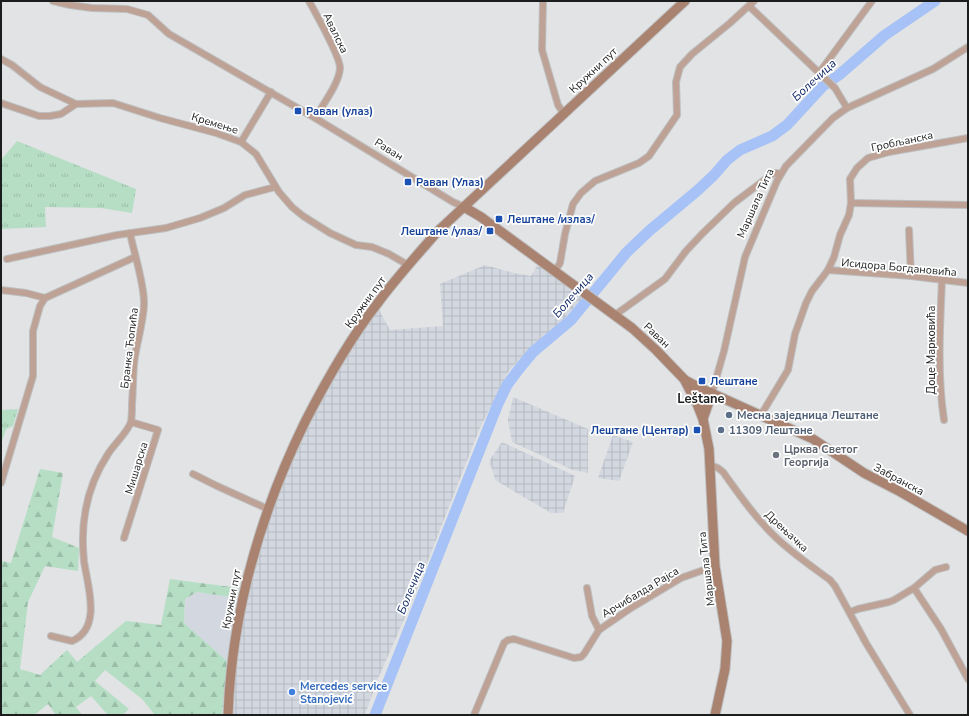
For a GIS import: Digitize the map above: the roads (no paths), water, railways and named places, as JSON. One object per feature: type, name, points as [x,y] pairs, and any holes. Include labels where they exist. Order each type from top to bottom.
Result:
[{"type":"street","name":"Раван","points":[[52,1],[92,8],[127,9],[148,15],[174,38],[271,92],[453,202],[481,217],[632,328],[684,379],[691,384],[712,393]]},
{"type":"street","name":"Авалска","points":[[309,1],[337,55],[340,69],[334,86],[315,118]]},
{"type":"street","points":[[543,1],[542,50],[558,105],[564,114]]},
{"type":"street","name":"Кружни пут","points":[[228,715],[233,650],[244,588],[268,509],[291,452],[322,389],[362,324],[408,264],[439,230],[685,1]]},
{"type":"street","points":[[555,271],[560,263],[565,234],[573,204],[581,193],[595,181],[639,163],[649,156],[677,115],[676,82],[680,67],[692,54],[754,1]]},
{"type":"street","points":[[818,73],[872,1]]},
{"type":"street","points":[[749,6],[832,85],[847,108]]},
{"type":"street","name":"Маршала Тита","points":[[712,393],[724,351],[745,257],[780,174],[792,158],[837,115],[847,108],[932,69],[968,48]]},
{"type":"street","points":[[1,59],[12,65],[40,87],[76,104]]},
{"type":"street","points":[[241,142],[271,92]]},
{"type":"street","name":"Кремење","points":[[1,103],[39,116],[50,116],[61,114],[76,104],[113,102],[160,118],[216,133],[241,142],[256,154],[269,174],[275,187],[298,212],[325,230],[356,244],[389,254],[408,264]]},
{"type":"street","name":"Гробљанска","points":[[761,415],[790,367],[795,334],[806,303],[812,291],[828,270],[834,257],[840,235],[849,215],[851,203],[850,179],[857,168],[865,159],[889,152],[968,138]]},
{"type":"street","points":[[615,315],[665,279],[702,233],[734,203],[771,175],[776,173],[780,174]]},
{"type":"street","points":[[7,259],[117,235],[166,228],[200,218],[224,208],[245,195],[275,187]]},
{"type":"street","points":[[851,203],[968,205]]},
{"type":"street","points":[[909,230],[911,276]]},
{"type":"street","name":"Бранка Ћопића","points":[[130,233],[143,289],[144,305],[134,363],[131,422]]},
{"type":"street","points":[[1,483],[33,376],[33,330],[40,306],[45,298],[135,256]]},
{"type":"street","name":"Исидора Богдановића","points":[[828,270],[911,276],[968,283]]},
{"type":"street","name":"Доце Марковића","points":[[942,280],[939,335],[941,404],[944,420]]},
{"type":"street","points":[[1,290],[26,293],[45,298]]},
{"type":"street","name":"Раван","points":[[684,379],[703,419]]},
{"type":"street","points":[[703,419],[712,393]]},
{"type":"street","name":"Забранска","points":[[712,393],[813,439],[864,473],[899,491],[968,531]]},
{"type":"street","name":"Маршала Тита","points":[[703,419],[707,437],[710,465],[715,566],[727,641],[725,669],[715,715]]},
{"type":"street","points":[[51,636],[72,641],[80,635],[87,625],[91,605],[91,594],[85,568],[82,543],[85,512],[90,493],[104,460],[131,422]]},
{"type":"street","name":"Мишарска","points":[[124,538],[158,430],[131,422]]},
{"type":"street","name":"Дрењачка","points":[[710,465],[723,472],[763,524],[789,550],[833,583],[866,643],[910,715]]},
{"type":"street","points":[[193,474],[268,509]]},
{"type":"street","name":"Арчибалда Рајса","points":[[474,715],[504,644],[508,640],[514,640],[577,658],[581,657],[588,650],[599,630],[610,622],[668,584],[680,578],[715,566]]},
{"type":"street","points":[[850,612],[889,602],[906,594],[935,570],[946,567]]},
{"type":"street","points":[[587,588],[592,616],[599,630]]},
{"type":"street","points":[[914,588],[942,629],[968,679]]},
{"type":"waterway","name":"Болечица","points":[[375,715],[497,406],[507,385],[519,369],[533,352],[571,320],[626,253],[649,231],[698,190],[727,160],[740,150],[772,136],[787,125],[823,86],[839,75],[885,35],[935,1]]},
{"type":"place","name":"Раван (улаз)","points":[[298,111]]},
{"type":"place","name":"Раван (Улаз)","points":[[408,182]]},
{"type":"place","name":"Лештане /излаз/","points":[[499,219]]},
{"type":"place","name":"Лештане /улаз/","points":[[490,231]]},
{"type":"place","name":"Лештане","points":[[702,381]]},
{"type":"place","name":"Месна заједница Лештане","points":[[729,415]]},
{"type":"place","name":"Лештане (Центар)","points":[[697,430]]},
{"type":"place","name":"11309 Лештане","points":[[721,430]]},
{"type":"place","name":"Црква Светог Георгија","points":[[776,455]]},
{"type":"place","name":"Mercedes service Stanojević","points":[[292,692]]},
{"type":"district","name":"Leštane","points":[[701,398]]}]
